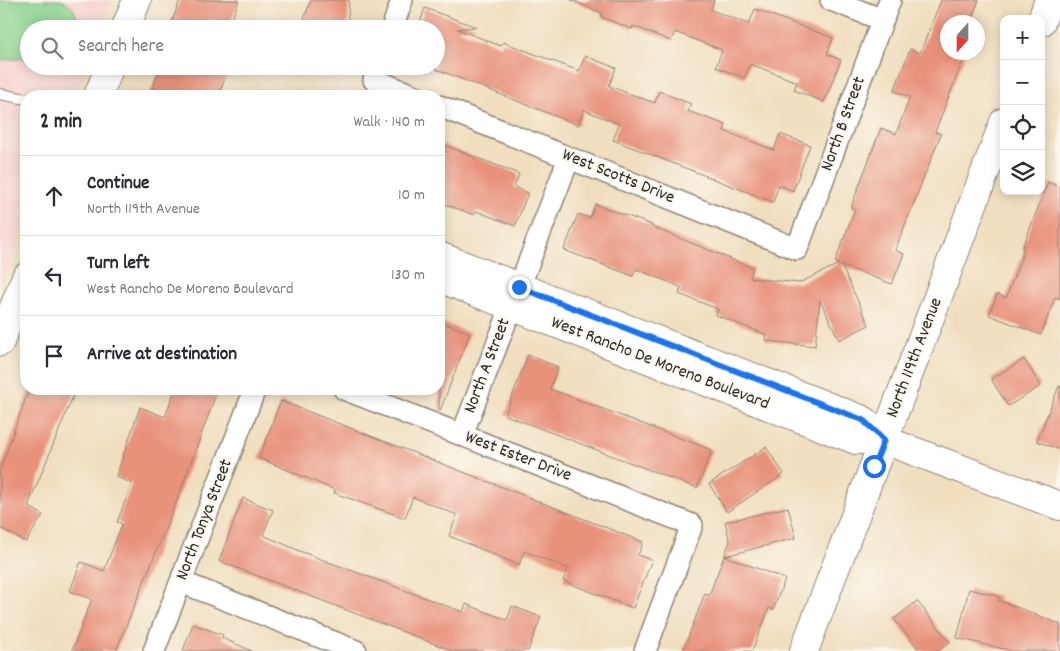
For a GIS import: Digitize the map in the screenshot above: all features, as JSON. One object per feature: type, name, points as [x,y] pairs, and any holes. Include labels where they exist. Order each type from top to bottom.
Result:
[{"type":"street","points":[[129,20],[137,0]]},
{"type":"street","points":[[395,20],[402,0]]},
{"type":"street","points":[[831,0],[882,20]]},
{"type":"street","name":"North B Street","points":[[797,249],[890,0]]},
{"type":"street","points":[[1044,15],[1050,0]]},
{"type":"street","points":[[100,90],[106,75]]},
{"type":"street","points":[[379,75],[405,90]]},
{"type":"street","name":"West Scotts Drive","points":[[445,108],[797,249]]},
{"type":"street","name":"North 119th Avenue","points":[[804,651],[1000,133]]},
{"type":"street","name":"North A Street","points":[[462,435],[569,158]]},
{"type":"street","name":"West Rancho De Moreno Boulevard","points":[[445,259],[515,297],[856,440],[884,440],[1060,506]]},
{"type":"street","name":"West Rancho De Moreno Boulevard","points":[[445,280],[515,297]]},
{"type":"street","points":[[0,342],[20,291]]},
{"type":"street","name":"North Tonya Street","points":[[154,651],[253,395]]},
{"type":"street","name":"West Ester Drive","points":[[359,395],[692,525],[645,651]]},
{"type":"street","points":[[180,582],[356,651]]},
{"type":"lane","points":[[0,94],[20,98]]},
{"type":"shaded area","points":[[0,0],[113,0],[105,20],[20,20],[20,75],[83,75],[77,90],[20,90],[20,236],[0,288]]},
{"type":"green space","points":[[0,0],[62,0],[72,7],[78,20],[20,20],[20,59],[0,59]]},
{"type":"building","points":[[180,0],[239,0],[231,20],[172,20]]},
{"type":"building","points":[[311,0],[349,0],[348,20],[303,20]]},
{"type":"building","points":[[571,0],[714,0],[711,10],[749,24],[755,9],[833,38],[827,54],[841,60],[824,102],[794,90],[797,82],[750,64],[745,78],[716,67],[722,50],[675,32],[671,41],[633,26],[632,29],[601,17],[602,13]]},
{"type":"building","points":[[941,0],[979,0],[973,15],[940,15],[940,60],[963,60],[935,132],[941,134],[895,250],[904,254],[892,284],[841,265],[869,325],[839,340],[820,300],[815,346],[766,341],[767,335],[716,315],[718,309],[679,294],[681,287],[636,269],[633,276],[564,250],[578,214],[590,218],[595,204],[652,225],[652,227],[753,268],[750,278],[799,283],[839,264],[835,262],[855,209],[851,207],[881,128],[896,134],[910,97],[894,91],[910,49],[920,53]]},
{"type":"building","points":[[425,8],[476,27],[457,29],[501,46],[503,42],[579,71],[585,56],[616,68],[609,86],[655,103],[659,91],[691,104],[688,111],[726,125],[724,131],[774,150],[780,134],[810,145],[793,191],[779,185],[773,202],[613,140],[619,124],[584,110],[578,125],[445,73],[445,20],[421,20]]},
{"type":"building","points":[[157,75],[226,75],[220,90],[151,90]]},
{"type":"building","points":[[445,145],[519,174],[514,187],[528,193],[515,226],[476,211],[474,215],[445,204]]},
{"type":"building","points":[[1048,182],[1060,187],[1060,299],[1055,297],[1041,335],[989,315],[997,294],[1006,298],[1024,250],[1022,249],[1043,195],[1045,195]]},
{"type":"building","points":[[445,323],[470,333],[439,411],[439,395],[445,395]]},
{"type":"building","points":[[528,355],[558,367],[550,389],[712,450],[697,488],[505,415]]},
{"type":"building","points":[[1024,359],[1041,386],[1008,406],[991,379]]},
{"type":"building","points":[[1060,386],[1060,450],[1037,441]]},
{"type":"building","points":[[27,395],[74,395],[28,506],[43,515],[26,542],[0,528],[0,470]]},
{"type":"building","points":[[173,395],[216,395],[177,500],[116,651],[72,651],[92,599],[70,591],[81,562],[104,571],[122,524],[117,522],[132,483],[116,477],[140,407],[165,417]]},
{"type":"building","points":[[281,401],[643,542],[638,555],[652,560],[633,608],[563,581],[568,568],[524,551],[519,565],[449,536],[457,515],[413,497],[405,518],[334,493],[335,490],[259,458]]},
{"type":"building","points":[[766,447],[784,474],[727,512],[709,484]]},
{"type":"building","points":[[243,498],[273,510],[263,535],[302,552],[463,612],[466,604],[507,620],[512,606],[541,617],[528,651],[453,651],[219,561]]},
{"type":"building","points":[[788,507],[796,538],[725,556],[785,579],[773,610],[769,608],[752,651],[683,651],[705,593],[709,595],[730,541],[725,522]]},
{"type":"building","points":[[969,589],[999,596],[998,600],[1060,624],[1060,651],[1012,651],[957,638]]},
{"type":"building","points":[[917,601],[950,642],[938,651],[920,651],[894,619]]},
{"type":"building","points":[[193,624],[223,635],[222,638],[252,651],[183,651]]},
{"type":"route","points":[[519,287],[863,420],[884,440],[874,466]]}]
